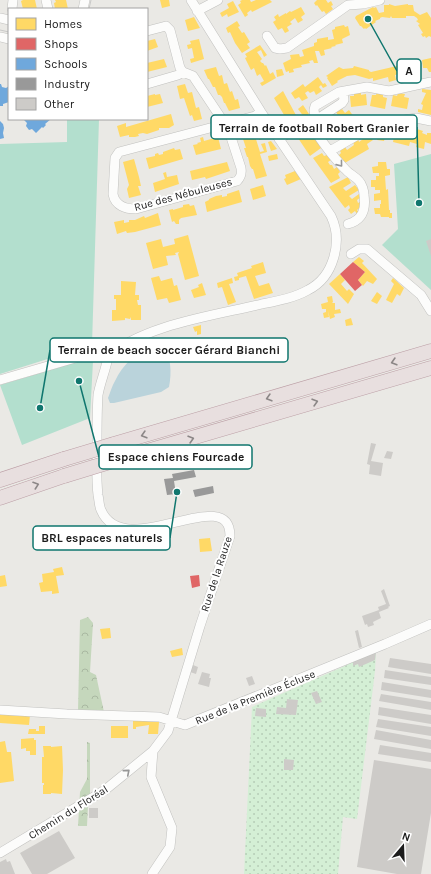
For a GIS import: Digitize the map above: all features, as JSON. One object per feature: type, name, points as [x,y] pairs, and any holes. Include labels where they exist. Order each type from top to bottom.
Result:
[{"type":"highway","points":[[0,480],[114,444],[431,351]]},
{"type":"highway","points":[[0,498],[113,461],[431,368]]},
{"type":"street","points":[[0,380],[89,354],[100,354],[108,357],[116,349],[156,330],[281,300],[309,290],[323,278],[332,264],[336,249],[337,235],[334,223],[261,112],[191,0]]},
{"type":"street","points":[[197,11],[218,0]]},
{"type":"street","points":[[267,36],[275,48],[287,48],[346,3],[363,4],[380,0]]},
{"type":"street","points":[[148,31],[166,26],[170,30],[182,72],[193,76],[225,124],[255,116],[261,112]]},
{"type":"street","points":[[148,84],[178,75],[182,72]]},
{"type":"street","points":[[348,224],[354,222],[364,213],[364,193],[361,182],[345,170],[312,126],[315,106],[339,92],[367,87],[389,91],[431,82]]},
{"type":"street","points":[[279,139],[306,121],[319,118],[342,103],[344,100],[344,92]]},
{"type":"street","points":[[306,103],[315,106]]},
{"type":"street","points":[[330,151],[375,125],[416,118],[431,121]]},
{"type":"street","name":"Rue des Nébuleuses","points":[[225,124],[229,131],[241,168],[240,178],[136,209],[123,207],[114,199],[114,158],[119,152],[225,124]]},
{"type":"street","points":[[351,254],[359,249],[367,249],[421,295],[431,311]]},
{"type":"street","name":"Rue de la Rauze","points":[[108,357],[98,394],[97,483],[100,509],[108,520],[117,527],[127,529],[138,530],[202,517],[216,516],[226,521],[230,528],[230,536],[200,626],[171,722]]},
{"type":"street","name":"Rue de la Première Écluse","points":[[0,710],[159,717],[171,722],[185,725],[431,624]]},
{"type":"street","name":"Chemin du Floréal","points":[[0,853],[105,790],[153,751],[168,731],[171,722]]},
{"type":"street","points":[[152,874],[170,847],[172,828],[151,777],[153,751]]},
{"type":"green space","points":[[67,120],[99,120],[92,345],[0,374],[0,144],[67,142]]},
{"type":"green space","points":[[431,154],[431,290],[382,245],[398,229],[394,164]]},
{"type":"green space","points":[[84,360],[93,361],[90,418],[22,445],[0,385]]},
{"type":"green space","points":[[88,617],[93,623],[90,672],[96,675],[104,712],[78,711],[80,620]]},
{"type":"green space","points":[[376,652],[357,819],[343,817],[338,874],[244,874],[252,707]]},
{"type":"green space","points":[[87,742],[90,743],[90,795],[87,826],[78,826],[80,792],[87,779]]},
{"type":"water","points":[[152,342],[163,344],[168,354],[171,370],[169,387],[161,392],[110,403],[108,398],[118,375],[126,364]]},
{"type":"building: Homes","points":[[35,0],[37,8],[23,8],[21,1]]},
{"type":"building: Homes","points":[[55,0],[66,0],[68,8],[55,8],[54,3],[56,2]]},
{"type":"building: Homes","points":[[160,0],[169,0],[170,6],[162,8]]},
{"type":"building: Homes","points":[[242,0],[250,0],[251,2],[256,0],[270,0],[272,2],[252,12],[251,10],[245,17],[238,5]]},
{"type":"building: Homes","points":[[317,0],[326,0],[328,3],[331,1],[333,5],[331,6],[333,9],[326,14],[324,11],[322,12],[314,3]]},
{"type":"building: Homes","points":[[233,1],[239,12],[228,17],[227,14],[222,17],[220,13],[229,8],[227,4]]},
{"type":"building: Homes","points":[[389,4],[395,6],[408,4],[413,5],[414,11],[420,15],[427,12],[431,18],[431,37],[423,37],[421,34],[423,33],[418,25],[420,24],[416,21],[418,20],[414,16],[406,16],[406,18],[392,18],[391,16],[390,18],[382,17],[366,29],[360,26],[355,18],[373,7],[376,7],[379,13],[384,12],[384,5]]},
{"type":"building: Homes","points":[[301,7],[305,14],[301,17],[303,20],[298,23],[295,18],[290,22],[292,24],[287,27],[289,31],[285,33],[282,28],[278,30],[273,22],[276,20],[274,17],[278,14],[279,17]]},
{"type":"building: Homes","points":[[194,17],[200,28],[188,31],[185,20]]},
{"type":"building: Homes","points":[[237,21],[240,26],[238,27],[242,33],[244,32],[250,42],[247,44],[250,48],[242,53],[230,32],[228,33],[226,28]]},
{"type":"building: Homes","points":[[344,25],[345,27],[348,26],[350,35],[342,39],[343,43],[324,50],[325,55],[321,56],[319,51],[315,51],[318,63],[314,63],[313,60],[309,61],[310,63],[301,65],[302,67],[293,69],[294,72],[289,73],[289,71],[286,72],[283,63],[291,59],[290,55],[299,54],[300,57],[304,56],[302,50],[314,46],[317,39],[328,37],[328,40],[334,39],[332,30],[335,29],[335,27]]},
{"type":"building: Homes","points":[[155,39],[158,47],[148,51],[148,41]]},
{"type":"building: Homes","points":[[199,39],[204,59],[191,63],[190,59],[194,58],[192,48],[188,49],[187,45],[191,44],[190,41]]},
{"type":"building: Homes","points":[[260,45],[267,55],[264,57],[261,50],[257,52],[262,59],[260,61],[265,66],[266,65],[270,74],[273,72],[276,78],[262,86],[260,83],[264,81],[260,74],[257,76],[254,68],[251,70],[245,58],[247,57],[245,54]]},
{"type":"building: Homes","points":[[431,58],[431,72],[429,72],[427,68],[423,68],[422,60]]},
{"type":"building: Homes","points":[[164,59],[167,67],[148,72],[148,63]]},
{"type":"building: Homes","points":[[354,66],[369,70],[371,72],[397,66],[399,74],[395,75],[396,80],[389,82],[388,77],[373,81],[373,78],[369,79],[355,75],[347,76],[337,81],[338,82],[332,86],[327,78],[328,77],[326,76],[339,67],[343,69],[353,68]]},
{"type":"building: Homes","points":[[216,67],[219,76],[222,75],[224,84],[227,83],[230,92],[232,91],[235,100],[238,99],[240,108],[229,111],[222,97],[218,95],[215,87],[213,87],[208,79],[204,70]]},
{"type":"building: Homes","points":[[282,69],[284,75],[277,77],[276,70]]},
{"type":"building: Homes","points":[[318,77],[323,84],[325,83],[327,86],[323,88],[321,85],[319,87],[322,91],[316,95],[314,91],[310,93],[308,91],[305,93],[308,98],[302,101],[299,97],[295,99],[291,93],[303,84],[305,87]]},
{"type":"building: Homes","points":[[185,84],[188,93],[192,92],[196,108],[199,107],[202,119],[194,121],[192,115],[190,116],[184,98],[180,99],[177,86]]},
{"type":"building: Homes","points":[[422,89],[431,90],[431,115],[418,112],[418,109],[422,110],[423,105],[421,104],[426,93],[422,92]]},
{"type":"building: Homes","points":[[283,91],[298,119],[290,125],[274,98]]},
{"type":"building: Homes","points":[[354,92],[361,92],[361,95],[366,94],[367,105],[351,107],[350,96],[354,96]]},
{"type":"building: Homes","points":[[377,92],[383,94],[383,97],[387,98],[385,109],[370,106],[372,95],[376,95]]},
{"type":"building: Homes","points":[[398,93],[405,94],[404,97],[409,98],[407,109],[391,106],[393,95],[397,96]]},
{"type":"building: Homes","points":[[160,94],[163,103],[148,107],[148,96]]},
{"type":"building: Homes","points":[[303,105],[309,114],[304,117],[298,109]]},
{"type":"building: Homes","points":[[342,109],[345,113],[349,110],[354,117],[341,126],[336,119],[339,117],[336,112]]},
{"type":"building: Homes","points":[[171,114],[174,125],[169,128],[159,128],[159,130],[147,134],[138,134],[139,136],[135,137],[129,137],[129,135],[120,137],[117,126],[126,123],[126,127]]},
{"type":"building: Homes","points":[[253,127],[255,135],[258,134],[257,131],[263,130],[269,137],[259,140],[258,136],[255,136],[260,152],[264,151],[261,144],[265,143],[267,152],[260,154],[267,176],[256,179],[244,148],[246,148],[242,130]]},
{"type":"building: Homes","points":[[383,128],[383,130],[387,130],[384,141],[377,140],[378,137],[375,137],[367,144],[369,149],[343,164],[338,156],[341,153],[340,151],[345,147],[347,150],[354,145],[353,142],[358,139],[359,142],[363,139],[362,137],[373,129]]},
{"type":"building: Homes","points":[[305,129],[311,138],[313,136],[315,140],[318,138],[321,143],[319,145],[321,148],[310,156],[296,135]]},
{"type":"building: Homes","points":[[401,129],[407,130],[406,134],[411,135],[412,131],[416,132],[417,129],[423,131],[422,133],[427,135],[427,133],[431,133],[431,144],[425,142],[424,149],[416,147],[417,144],[410,142],[409,146],[393,142],[395,132],[400,132]]},
{"type":"building: Homes","points":[[203,137],[204,141],[218,137],[221,149],[196,155],[193,145],[201,142],[200,138]]},
{"type":"building: Homes","points":[[271,141],[277,149],[271,151],[268,142]]},
{"type":"building: Homes","points":[[174,148],[175,150],[180,149],[183,159],[149,169],[146,158],[155,156],[155,154],[158,153],[159,155],[163,154],[163,152]]},
{"type":"building: Homes","points":[[322,153],[324,156],[327,155],[331,160],[328,162],[330,165],[332,165],[334,169],[337,167],[340,172],[338,174],[340,178],[331,183],[313,158]]},
{"type":"building: Homes","points":[[277,154],[278,159],[269,161],[268,156]]},
{"type":"building: Homes","points":[[134,159],[141,186],[138,186],[141,195],[129,198],[127,189],[129,185],[123,162]]},
{"type":"building: Homes","points":[[227,162],[230,171],[206,179],[205,177],[192,180],[190,171]]},
{"type":"building: Homes","points":[[378,162],[386,162],[387,169],[390,169],[390,175],[385,176],[386,190],[388,189],[389,210],[390,213],[392,213],[392,218],[381,217],[380,214],[375,214],[374,208],[380,208],[381,200],[374,201],[374,194],[380,193],[380,190],[375,190],[375,187],[371,187],[371,180],[376,180],[376,176],[379,176],[379,173],[373,173],[372,167],[378,166]]},
{"type":"building: Homes","points":[[295,171],[301,179],[287,185],[284,179],[286,178],[285,175]]},
{"type":"building: Homes","points":[[166,172],[167,177],[177,175],[179,184],[155,192],[153,183],[165,179],[163,173]]},
{"type":"building: Homes","points":[[348,177],[351,183],[343,188],[346,191],[355,185],[359,190],[349,196],[352,199],[359,194],[361,197],[357,200],[358,203],[362,201],[362,206],[357,210],[359,213],[357,214],[355,211],[351,214],[348,210],[350,208],[349,205],[345,208],[329,187]]},
{"type":"building: Homes","points":[[263,185],[266,196],[253,200],[250,189]]},
{"type":"building: Homes","points":[[239,190],[242,202],[207,212],[205,202],[209,199],[222,195],[222,197],[227,196],[227,194]]},
{"type":"building: Homes","points":[[189,204],[190,206],[194,205],[197,215],[181,218],[179,220],[179,224],[176,224],[174,221],[172,222],[169,210]]},
{"type":"building: Homes","points":[[158,213],[161,225],[135,232],[127,233],[126,231],[117,234],[114,222],[124,220],[124,223],[129,222],[129,220],[135,220],[144,216],[145,218]]},
{"type":"building: Homes","points":[[188,235],[199,276],[185,280],[178,254],[179,252],[175,253],[176,255],[166,256],[168,265],[153,269],[146,243],[161,239],[163,247],[175,244],[174,239]]},
{"type":"building: Homes","points":[[359,257],[364,261],[362,263],[377,279],[373,284],[367,281],[363,286],[358,280],[365,272],[353,262]]},
{"type":"building: Homes","points":[[263,262],[266,273],[255,276],[259,286],[269,283],[273,293],[254,299],[246,276],[235,281],[234,277],[238,276],[237,273],[252,268],[251,266]]},
{"type":"building: Homes","points":[[340,274],[345,280],[341,284],[347,291],[349,289],[354,294],[348,304],[329,284]]},
{"type":"building: Homes","points":[[159,276],[161,281],[172,278],[174,286],[177,285],[181,300],[169,303],[167,298],[157,300],[151,278]]},
{"type":"building: Homes","points":[[232,278],[233,283],[229,284],[236,302],[228,305],[222,287],[218,288],[217,283]]},
{"type":"building: Homes","points":[[393,278],[404,288],[400,296],[397,294],[392,303],[386,300],[394,284],[391,281]]},
{"type":"building: Homes","points":[[121,281],[136,282],[135,295],[139,295],[139,300],[137,300],[138,305],[141,305],[141,320],[131,320],[131,317],[130,319],[125,318],[125,320],[112,321],[112,310],[116,310],[116,299],[114,299],[114,295],[121,295]]},
{"type":"building: Homes","points":[[202,283],[206,295],[194,298],[191,290],[199,287],[198,285]]},
{"type":"building: Homes","points":[[377,292],[382,296],[377,304],[371,301]]},
{"type":"building: Homes","points":[[332,296],[332,303],[335,303],[335,310],[340,309],[341,313],[334,314],[335,317],[330,319],[328,311],[329,317],[324,318],[323,313],[326,312],[326,309],[322,309],[321,304],[328,302],[327,297]]},
{"type":"building: Homes","points":[[351,318],[353,325],[346,326],[345,320]]},
{"type":"building: Homes","points":[[201,325],[201,334],[197,335],[197,331],[195,332],[193,327]]},
{"type":"building: Homes","points":[[210,538],[212,551],[200,552],[199,539]]},
{"type":"building: Homes","points":[[62,567],[64,575],[56,576],[59,593],[52,594],[52,591],[41,592],[39,583],[43,582],[42,574],[54,572],[53,569]]},
{"type":"building: Homes","points":[[5,575],[7,586],[0,587],[0,576]]},
{"type":"building: Homes","points":[[110,628],[111,638],[102,639],[100,629]]},
{"type":"building: Homes","points":[[182,648],[183,655],[172,657],[170,651]]},
{"type":"building: Homes","points":[[0,714],[30,715],[29,725],[0,723]]},
{"type":"building: Homes","points":[[133,720],[159,722],[158,734],[148,734],[149,725],[136,727],[136,729],[133,729]]},
{"type":"building: Homes","points":[[39,726],[45,726],[45,734],[28,734],[29,729],[36,729],[36,731],[39,731]]},
{"type":"building: Homes","points":[[111,726],[128,726],[128,738],[111,738]]},
{"type":"building: Homes","points":[[34,738],[34,740],[36,740],[36,755],[30,755],[30,751],[26,751],[26,748],[21,749],[21,739]]},
{"type":"building: Homes","points":[[5,741],[7,752],[11,752],[14,781],[0,783],[0,742]]},
{"type":"building: Homes","points":[[43,746],[62,746],[62,794],[43,794]]},
{"type":"building: Shops","points":[[353,262],[365,272],[358,280],[362,285],[355,291],[340,274]]},
{"type":"building: Shops","points":[[199,575],[200,586],[192,588],[190,576]]},
{"type":"building: Schools","points":[[1,84],[2,87],[6,88],[8,87],[8,102],[3,104],[3,106],[0,106]]},
{"type":"building: Schools","points":[[24,120],[50,120],[36,133],[32,129],[29,130],[26,126],[27,123]]},
{"type":"building: Schools","points":[[0,121],[4,128],[4,138],[0,139]]},
{"type":"building: Industry","points":[[194,470],[196,477],[174,481],[176,494],[167,495],[164,479],[173,478],[172,474]]},
{"type":"building: Industry","points":[[213,486],[214,493],[195,497],[193,490]]},
{"type":"building: Other","points":[[431,239],[431,256],[426,241]]},
{"type":"building: Other","points":[[371,443],[376,444],[371,461],[383,463],[381,476],[369,474],[370,465],[367,464]]},
{"type":"building: Other","points":[[387,451],[393,452],[391,459],[384,458]]},
{"type":"building: Other","points":[[384,589],[390,606],[388,607],[389,608],[379,612],[381,618],[373,622],[374,625],[368,627],[367,624],[365,625],[362,616],[379,610],[378,607],[386,604],[381,591]]},
{"type":"building: Other","points":[[358,630],[362,647],[359,648],[355,631]]},
{"type":"building: Other","points":[[376,652],[375,660],[359,667],[358,664],[353,666],[353,661]]},
{"type":"building: Other","points":[[390,658],[431,664],[431,674],[388,667]]},
{"type":"building: Other","points":[[193,665],[198,667],[196,674],[190,672]]},
{"type":"building: Other","points":[[385,670],[431,677],[431,685],[384,678]]},
{"type":"building: Other","points":[[202,672],[210,674],[209,678],[211,678],[209,687],[198,684]]},
{"type":"building: Other","points":[[252,676],[255,684],[249,686],[246,678]]},
{"type":"building: Other","points":[[382,682],[431,690],[431,698],[381,690]]},
{"type":"building: Other","points":[[317,691],[322,702],[316,704],[311,693]]},
{"type":"building: Other","points":[[381,694],[431,702],[431,710],[379,701]]},
{"type":"building: Other","points":[[287,699],[298,700],[296,715],[276,714],[277,707],[286,708]]},
{"type":"building: Other","points":[[379,707],[431,715],[431,724],[378,715]]},
{"type":"building: Other","points":[[256,708],[266,709],[266,717],[255,716]]},
{"type":"building: Other","points":[[378,719],[431,727],[431,736],[376,727]]},
{"type":"building: Other","points":[[376,730],[431,740],[431,749],[374,739]]},
{"type":"building: Other","points":[[380,745],[431,753],[431,762],[378,754]]},
{"type":"building: Other","points":[[284,759],[294,760],[293,770],[284,770]]},
{"type":"building: Other","points":[[374,760],[431,769],[431,813],[421,874],[397,874],[357,867]]},
{"type":"building: Other","points":[[89,808],[98,808],[98,818],[89,818]]},
{"type":"building: Other","points":[[59,831],[75,858],[47,874],[32,874],[20,853]]},
{"type":"building: Other","points":[[6,859],[7,862],[10,861],[15,874],[0,874],[0,862]]},
{"type":"tram line","points":[[89,8],[91,0]]},
{"type":"tram line","points":[[0,30],[8,32]]},
{"type":"place","name":"A","points":[[368,19]]},
{"type":"place","name":"Terrain de football Robert Granier","points":[[419,203]]},
{"type":"place","name":"Espace chiens Fourcade","points":[[79,381]]},
{"type":"place","name":"Terrain de beach soccer Gérard Bianchi","points":[[40,408]]},
{"type":"place","name":"BRL espaces naturels","points":[[177,492]]}]
